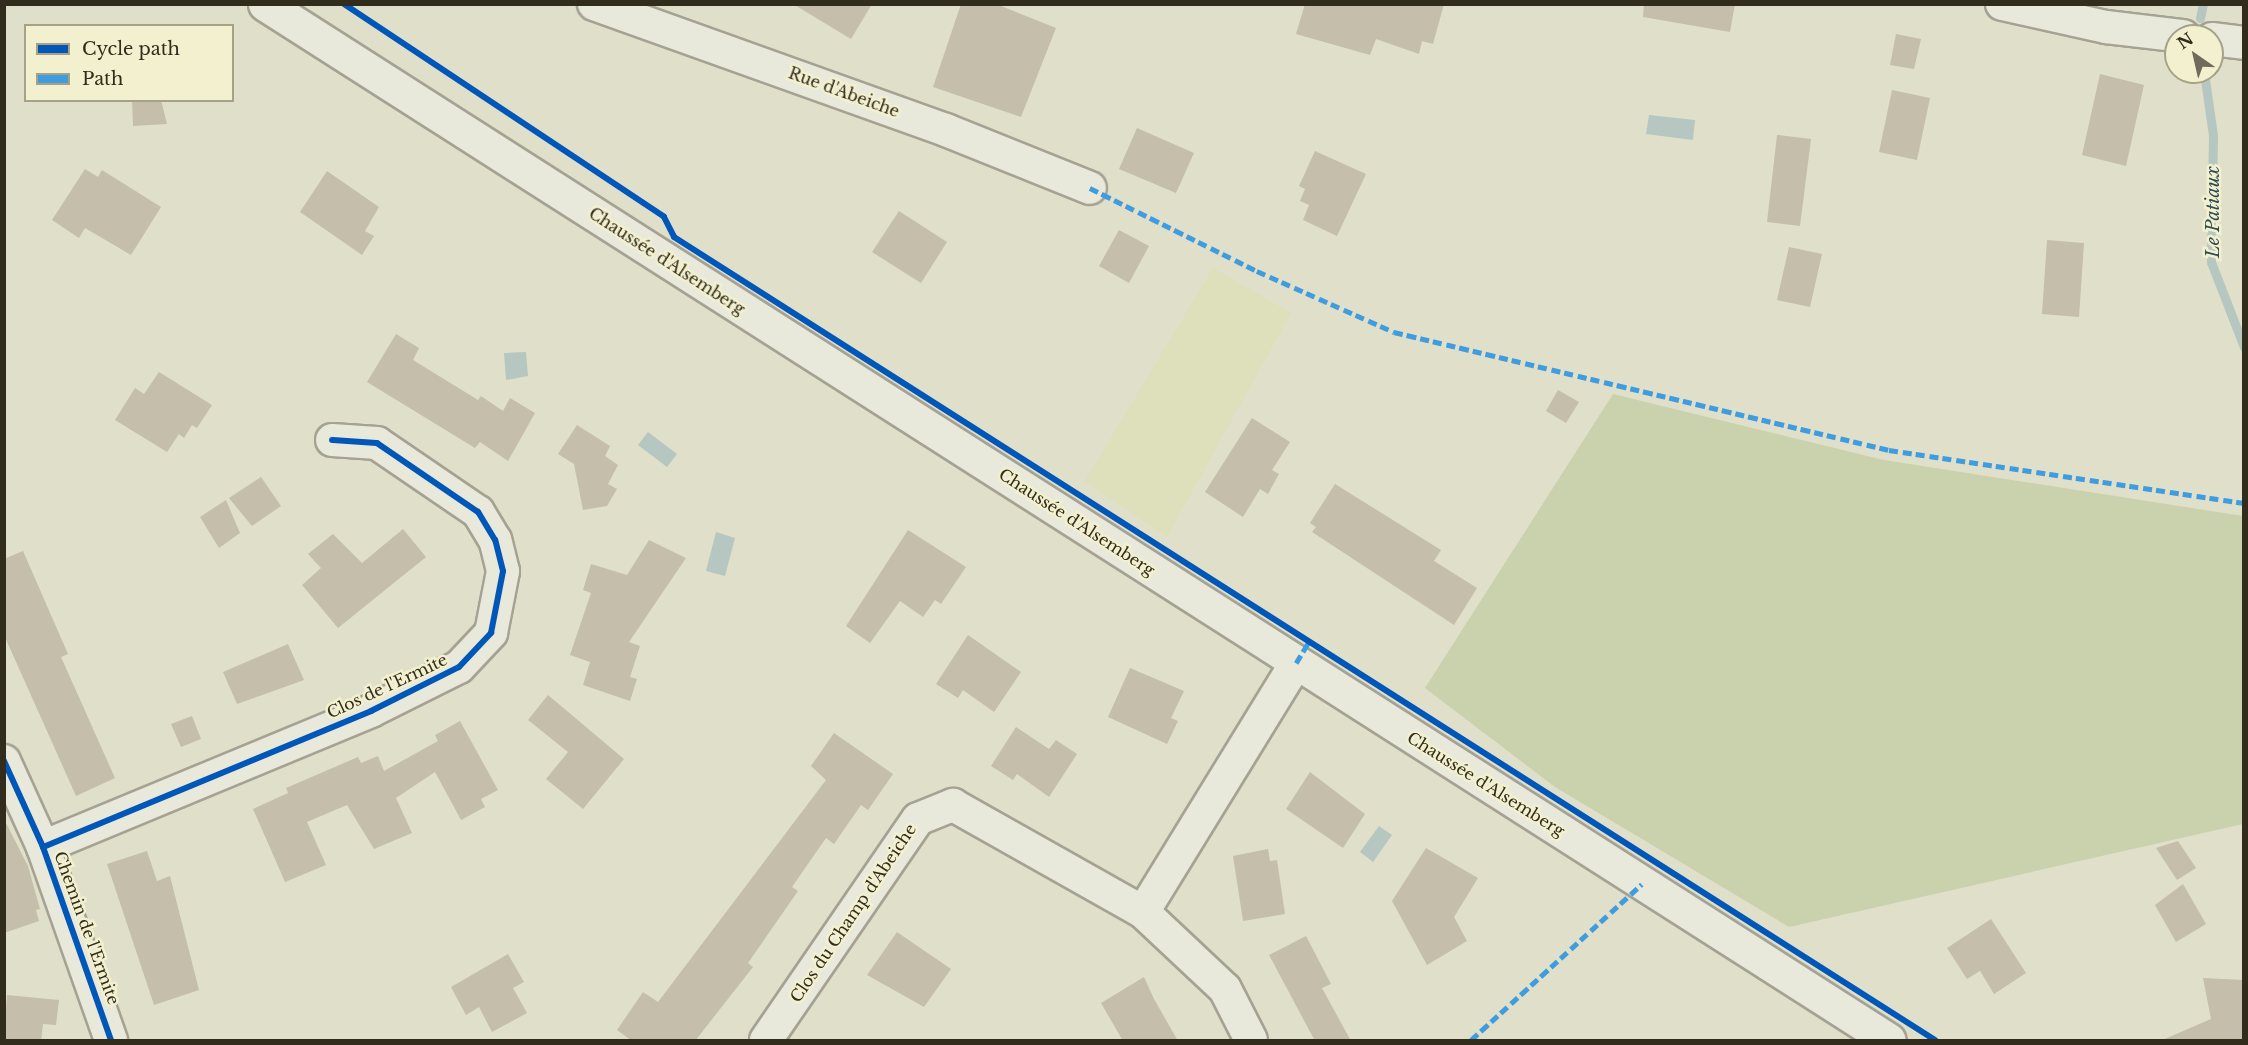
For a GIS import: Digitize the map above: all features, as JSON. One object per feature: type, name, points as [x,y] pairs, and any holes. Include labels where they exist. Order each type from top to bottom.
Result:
[{"type":"main road","name":"Chaussée d'Alsemberg","points":[[265,4],[1889,1041]]},
{"type":"street","name":"Rue d'Abeiche","points":[[594,4],[946,130],[1090,188]]},
{"type":"street","points":[[2002,4],[2106,27],[2164,34]]},
{"type":"street","points":[[2224,40],[2244,43]]},
{"type":"street","name":"Clos de l'Ermite","points":[[43,847],[371,711],[459,667],[491,633],[503,571],[495,540],[478,512],[377,443],[332,440]]},
{"type":"street","points":[[1143,912],[1296,663]]},
{"type":"street","name":"Chemin de l'Ermite","points":[[4,762],[43,847],[111,1041]]},
{"type":"street","name":"Clos du Champ d'Abeiche","points":[[766,1041],[918,819],[953,805],[1143,912],[1225,989],[1251,1041]]},
{"type":"green space","points":[[1213,268],[1291,313],[1167,537],[1085,481]]},
{"type":"green space","points":[[1613,394],[1884,460],[2243,516],[2243,824],[1789,927],[1555,787],[1425,688]]},
{"type":"shaded area","points":[[1649,115],[1695,120],[1693,140],[1646,134]]},
{"type":"shaded area","points":[[526,352],[528,376],[506,380],[504,353]]},
{"type":"shaded area","points":[[648,432],[677,454],[667,467],[638,445]]},
{"type":"shaded area","points":[[716,532],[735,538],[725,576],[706,571]]},
{"type":"shaded area","points":[[1379,826],[1392,835],[1373,862],[1360,852]]},
{"type":"building","points":[[793,4],[872,4],[851,39]]},
{"type":"building","points":[[961,4],[996,4],[1056,28],[1021,117],[933,87]]},
{"type":"building","points":[[1305,4],[1444,4],[1433,44],[1422,41],[1419,54],[1376,39],[1370,55],[1296,34]]},
{"type":"building","points":[[1644,4],[1735,4],[1730,32],[1643,17]]},
{"type":"building","points":[[1896,34],[1921,39],[1914,69],[1890,65]]},
{"type":"building","points":[[2100,74],[2144,85],[2126,166],[2082,155]]},
{"type":"building","points":[[1892,90],[1930,98],[1917,160],[1879,152]]},
{"type":"building","points":[[132,102],[162,102],[167,124],[133,126]]},
{"type":"building","points":[[1137,128],[1194,153],[1176,193],[1119,169]]},
{"type":"building","points":[[1777,135],[1811,139],[1800,226],[1767,222]]},
{"type":"building","points":[[1315,151],[1366,174],[1337,236],[1303,220],[1309,205],[1300,201],[1305,189],[1299,186]]},
{"type":"building","points":[[85,169],[98,177],[102,170],[161,207],[131,255],[85,228],[79,238],[52,220]]},
{"type":"building","points":[[327,171],[379,207],[365,231],[374,236],[362,255],[300,212]]},
{"type":"building","points":[[899,211],[947,242],[921,283],[872,252]]},
{"type":"building","points":[[1119,230],[1149,246],[1129,283],[1099,266]]},
{"type":"building","points":[[2047,240],[2084,243],[2079,317],[2042,314]]},
{"type":"building","points":[[1789,247],[1822,254],[1810,307],[1777,300]]},
{"type":"building","points":[[396,334],[419,348],[413,360],[478,400],[481,396],[503,411],[510,398],[535,413],[508,461],[480,442],[475,448],[367,382]]},
{"type":"building","points":[[159,372],[212,405],[197,428],[192,425],[184,438],[179,434],[167,452],[115,420],[135,388],[144,394]]},
{"type":"building","points":[[1558,390],[1579,402],[1566,423],[1546,411]]},
{"type":"building","points":[[1252,418],[1290,442],[1272,470],[1279,474],[1268,494],[1260,489],[1243,517],[1205,492]]},
{"type":"building","points":[[577,425],[610,446],[605,456],[618,465],[608,484],[617,489],[607,506],[583,510],[574,464],[558,454]]},
{"type":"building","points":[[261,477],[281,506],[252,526],[229,498]]},
{"type":"building","points":[[1335,484],[1441,550],[1434,561],[1477,588],[1454,625],[1312,532],[1316,527],[1310,523]]},
{"type":"building","points":[[226,500],[240,533],[219,548],[200,517]]},
{"type":"building","points":[[403,529],[426,557],[338,628],[302,585],[321,568],[308,554],[333,534],[362,563]]},
{"type":"building","points":[[908,530],[966,567],[941,604],[935,600],[923,617],[900,601],[870,643],[846,626]]},
{"type":"building","points":[[649,540],[686,558],[629,642],[640,646],[630,677],[637,679],[630,701],[583,685],[590,662],[570,655],[591,593],[583,590],[591,564],[627,575]]},
{"type":"building","points":[[23,551],[68,654],[61,657],[115,778],[76,796],[4,635],[4,559]]},
{"type":"building","points":[[968,635],[1021,672],[994,712],[963,690],[958,698],[936,684]]},
{"type":"building","points":[[288,644],[304,680],[237,704],[223,672]]},
{"type":"building","points":[[1130,668],[1184,691],[1171,718],[1178,721],[1167,744],[1108,717]]},
{"type":"building","points":[[548,695],[624,759],[583,809],[546,779],[568,752],[528,720]]},
{"type":"building","points":[[192,716],[201,739],[181,747],[171,724]]},
{"type":"building","points":[[460,721],[498,790],[481,799],[485,807],[461,820],[435,772],[396,798],[412,833],[374,849],[347,805],[307,822],[326,865],[285,882],[253,809],[288,793],[286,788],[358,757],[361,763],[378,756],[384,771],[438,741],[435,735]]},
{"type":"building","points":[[1016,727],[1049,749],[1056,740],[1077,754],[1049,797],[1017,774],[1013,780],[991,766]]},
{"type":"building","points":[[834,733],[893,774],[868,810],[861,805],[834,844],[826,838],[792,887],[798,891],[748,963],[753,967],[695,1041],[632,1041],[617,1030],[643,992],[658,1002],[826,780],[811,766]]},
{"type":"building","points":[[1310,772],[1365,814],[1343,848],[1286,809]]},
{"type":"building","points":[[4,819],[28,866],[40,909],[36,910],[39,921],[4,933]]},
{"type":"building","points":[[2178,841],[2196,868],[2177,880],[2156,848]]},
{"type":"building","points":[[1426,848],[1478,878],[1454,917],[1467,941],[1427,965],[1392,901]]},
{"type":"building","points":[[1268,849],[1270,861],[1277,860],[1285,914],[1243,921],[1233,856]]},
{"type":"building","points":[[147,851],[157,881],[170,876],[199,990],[154,1005],[107,864]]},
{"type":"building","points":[[2183,884],[2206,924],[2176,942],[2155,905]]},
{"type":"building","points":[[1991,919],[2026,973],[1994,994],[1980,971],[1967,979],[1947,948]]},
{"type":"building","points":[[897,932],[951,969],[924,1007],[867,975]]},
{"type":"building","points":[[1306,936],[1331,984],[1322,988],[1351,1041],[1315,1041],[1269,955]]},
{"type":"building","points":[[508,954],[524,982],[513,988],[527,1013],[492,1032],[479,1007],[466,1015],[451,987]]},
{"type":"building","points":[[1144,977],[1178,1041],[1123,1041],[1101,1003]]},
{"type":"building","points":[[2203,978],[2244,980],[2244,1041],[2160,1041],[2211,1019]]},
{"type":"building","points":[[7,995],[59,1000],[56,1025],[43,1024],[41,1041],[4,1041]]},
{"type":"waterway","name":"Le Patiaux","points":[[2200,18],[2203,4]]},
{"type":"waterway","name":"Le Patiaux","points":[[2206,84],[2213,135],[2211,262],[2244,347]]},
{"type":"marked path","points":[[1090,188],[1257,271],[1394,332],[1889,450],[2244,503]]},
{"type":"marked path","points":[[1296,663],[1310,640]]},
{"type":"marked path","points":[[1471,1040],[1642,884]]},
{"type":"cycle path","points":[[344,4],[664,217],[674,237],[1935,1040]]},
{"type":"cycle path","points":[[43,847],[371,711],[459,667],[491,633],[503,571],[495,540],[478,512],[377,443],[332,440]]},
{"type":"cycle path","points":[[4,761],[43,847],[111,1040]]}]
